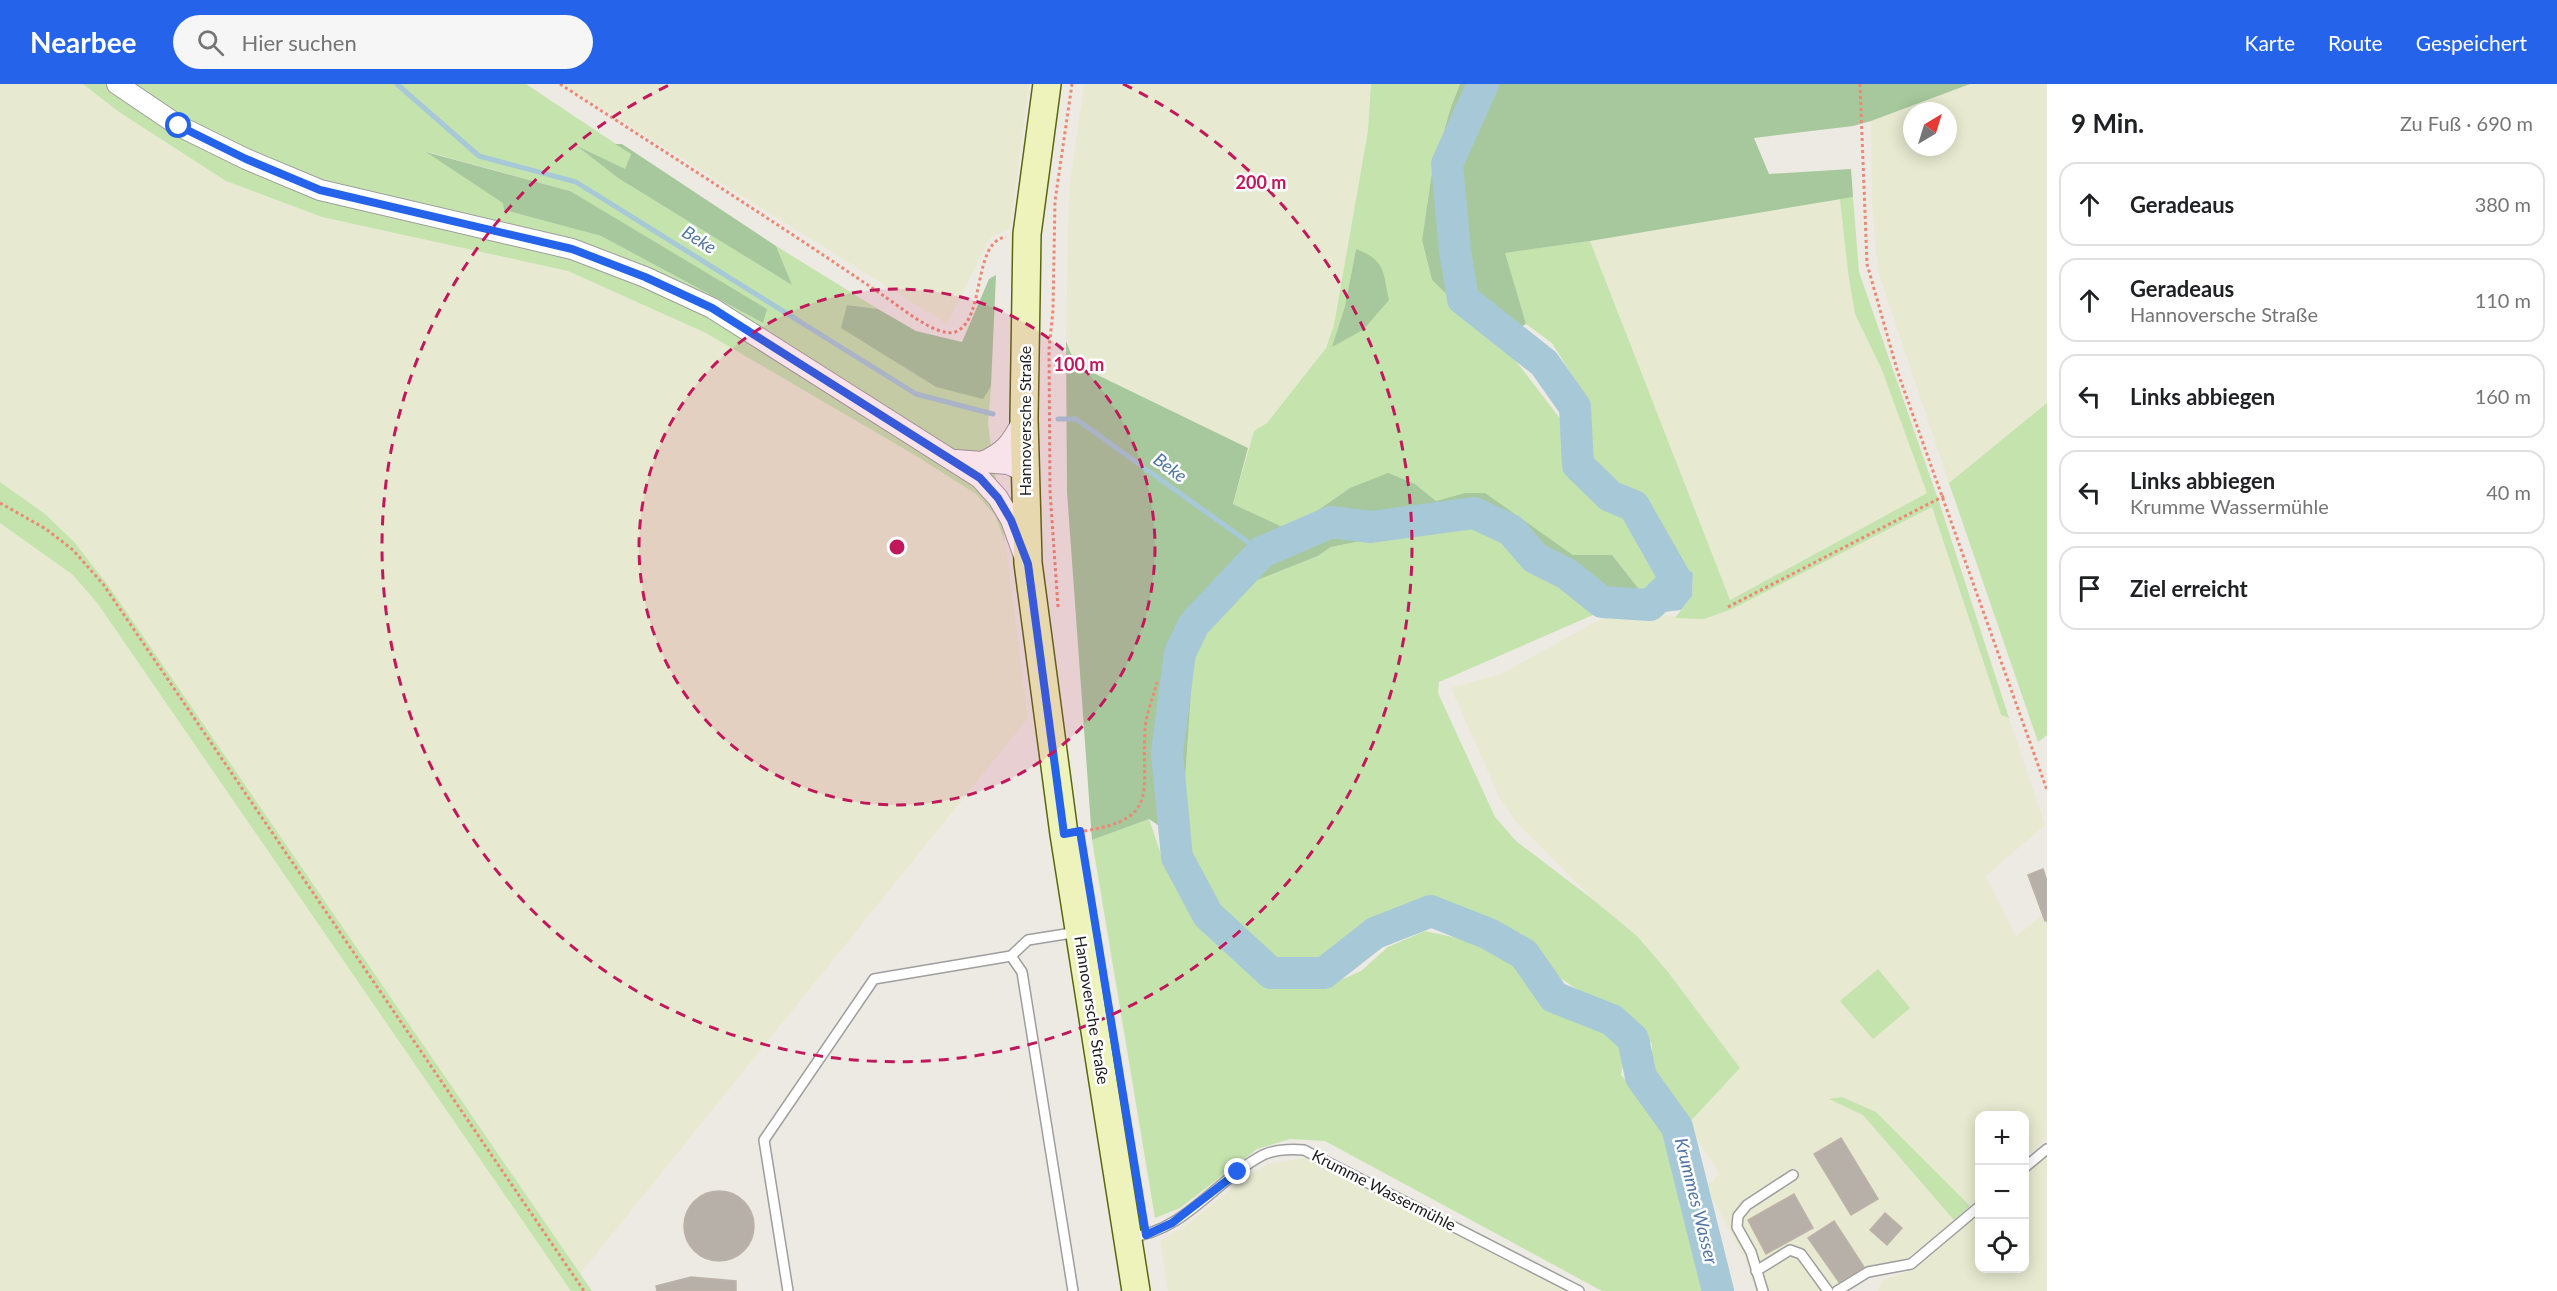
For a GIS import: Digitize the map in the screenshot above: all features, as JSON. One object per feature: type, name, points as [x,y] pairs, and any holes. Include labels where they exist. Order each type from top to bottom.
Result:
[{"type":"main road","name":"Hannoversche Straße","points":[[1047,84],[1027,234],[1024,471],[1028,564],[1064,834],[1136,1291]]},
{"type":"street","points":[[117,84],[179,126],[246,159],[320,190],[572,249],[645,277],[712,308],[956,460],[1009,478],[1024,471]]},
{"type":"street","points":[[981,470],[1004,450],[1024,419]]},
{"type":"street","points":[[981,470],[1011,520],[1028,564]]},
{"type":"lane","points":[[788,1291],[764,1140],[874,979],[1011,956],[1028,940],[1080,932]]},
{"type":"lane","points":[[1011,956],[1022,972],[1073,1291]]},
{"type":"lane","name":"Krumme Wassermühle","points":[[1128,1237],[1146,1235],[1172,1223],[1264,1155],[1285,1149],[1304,1150],[1579,1291]]},
{"type":"lane","points":[[2028,1165],[2047,1149]]},
{"type":"lane","points":[[1763,1291],[1751,1252],[1737,1227],[1738,1216],[1746,1205],[1793,1175]]},
{"type":"lane","points":[[1837,1291],[1868,1272],[1911,1264],[1975,1210]]},
{"type":"lane","points":[[1756,1271],[1790,1250],[1801,1254],[1828,1291]]},
{"type":"path","points":[[560,84],[916,318],[941,332],[954,333],[961,328],[969,317],[989,249],[1000,237],[1015,235]]},
{"type":"path","points":[[1058,615],[1050,490],[1049,349],[1053,310],[1055,201],[1072,84]]},
{"type":"path","points":[[1860,84],[1867,264],[1898,373],[1944,496],[2047,790]]},
{"type":"path","points":[[1728,607],[1944,496]]},
{"type":"path","points":[[0,503],[46,529],[73,550],[103,584],[584,1291]]},
{"type":"path","points":[[1064,834],[1097,829],[1129,818],[1140,808],[1146,790],[1144,729],[1157,682]]},
{"type":"green space","points":[[0,84],[83,84],[119,112],[226,181],[322,217],[568,271],[706,333],[913,454],[976,494],[995,515],[1005,542],[1028,718],[580,1274],[110,588],[45,514],[0,482]]},
{"type":"green space","points":[[83,84],[526,84],[631,154],[625,170],[580,148],[618,178],[791,284],[776,246],[878,309],[847,305],[842,328],[936,387],[982,398],[991,386],[988,424],[1005,542],[995,515],[976,494],[913,454],[706,333],[568,271],[322,217],[226,181],[119,112]],"holes":[[[428,152],[570,191],[763,323],[601,236],[504,210],[504,203]]]},
{"type":"green space","points":[[563,84],[1029,84],[1010,228],[990,238],[947,324]]},
{"type":"green space","points":[[1084,84],[1371,84],[1368,131],[1334,325],[1326,347],[1267,423],[1254,431],[1248,448],[1075,363],[1066,341],[1069,190]]},
{"type":"green space","points":[[1371,84],[1460,84],[1432,172],[1422,240],[1432,280],[1465,313],[1499,339],[1565,425],[1567,462],[1594,500],[1630,515],[1658,568],[1655,592],[1642,593],[1612,555],[1573,555],[1485,494],[1465,493],[1436,501],[1415,484],[1350,488],[1289,530],[1233,504],[1254,431],[1267,423],[1326,348],[1334,325],[1368,131]],"holes":[[[1356,249],[1363,330],[1333,346],[1345,306]]]},
{"type":"green space","points":[[1460,84],[1970,84],[1922,102],[1903,102],[1903,109],[1853,126],[1754,138],[1769,174],[1851,169],[1853,197],[1505,253],[1526,324],[1499,339],[1465,313],[1432,280],[1422,240],[1432,172]]},
{"type":"green space","points":[[1970,84],[2047,84],[2047,403],[1949,483],[1878,271],[1872,206],[1871,121],[1903,109],[1903,156],[1957,156],[1957,102],[1922,102]]},
{"type":"green space","points":[[615,144],[622,144],[776,246],[792,285],[618,178],[577,146],[625,169],[631,154]]},
{"type":"green space","points":[[426,152],[570,191],[767,309],[763,323],[601,236],[504,210],[503,203]]},
{"type":"green space","points":[[1853,197],[1859,272],[1941,508],[2009,718],[2001,715],[1932,507],[1732,609],[1704,619],[1675,618],[1692,596],[1693,573],[1673,559],[1641,495],[1607,479],[1587,450],[1587,400],[1552,343],[1526,324],[1504,253],[1590,241],[1730,600],[1927,493],[1882,370],[1855,314],[1840,199]]},
{"type":"green space","points":[[1840,199],[1855,314],[1882,370],[1927,493],[1729,600],[1590,241]]},
{"type":"green space","points":[[1356,249],[1373,258],[1382,268],[1389,300],[1363,330],[1332,347],[1345,306]]},
{"type":"green space","points":[[996,275],[991,386],[983,399],[936,387],[841,328],[847,305],[878,309],[916,331],[962,342],[989,279]]},
{"type":"green space","points":[[1066,341],[1075,364],[1248,448],[1233,504],[1289,530],[1350,488],[1388,473],[1415,484],[1436,501],[1465,493],[1485,493],[1573,555],[1612,555],[1642,593],[1593,615],[1545,573],[1526,565],[1504,541],[1477,526],[1441,525],[1331,547],[1318,556],[1255,581],[1222,606],[1194,648],[1181,841],[1149,819],[1092,840],[1067,492]]},
{"type":"green space","points":[[2047,403],[2047,735],[2038,742],[1949,483]]},
{"type":"green space","points":[[0,482],[45,514],[75,543],[110,588],[592,1291],[571,1291],[98,604],[73,575],[0,523]]},
{"type":"green space","points":[[1932,507],[2000,714],[2009,718],[2045,825],[1986,876],[2016,936],[2047,912],[2047,1138],[2029,1154],[2029,1111],[1975,1111],[1975,1202],[1970,1206],[1876,1112],[1831,1099],[1863,1115],[1954,1220],[1906,1259],[1864,1267],[1828,1291],[1756,1291],[1744,1258],[1706,1186],[1720,1174],[1687,1125],[1740,1068],[1668,972],[1637,936],[1596,902],[1516,822],[1500,799],[1451,688],[1501,674],[1601,619],[1635,612],[1704,619],[1732,609]]},
{"type":"green space","points":[[0,523],[73,575],[98,604],[572,1291],[0,1291]]},
{"type":"green space","points":[[1441,525],[1477,526],[1504,541],[1526,565],[1545,573],[1593,615],[1439,682],[1438,693],[1495,817],[1516,841],[1637,936],[1668,972],[1740,1068],[1687,1125],[1652,1076],[1652,1044],[1633,1023],[1603,1007],[1556,975],[1539,948],[1453,905],[1430,903],[1372,924],[1322,961],[1277,963],[1221,914],[1189,867],[1181,841],[1194,648],[1222,606],[1255,581],[1318,556],[1331,547]]},
{"type":"green space","points":[[1149,819],[1165,866],[1185,904],[1215,943],[1253,976],[1292,988],[1327,986],[1361,971],[1388,947],[1425,931],[1480,943],[1518,969],[1536,994],[1558,1007],[1592,1019],[1625,1049],[1621,1075],[1668,1131],[1691,1248],[1706,1291],[1602,1291],[1325,1141],[1290,1139],[1257,1149],[1180,1208],[1155,1218],[1092,840]]},
{"type":"green space","points":[[1878,969],[1910,1008],[1873,1039],[1840,1001]]},
{"type":"green space","points":[[1842,1097],[1876,1112],[1970,1206],[1954,1220],[1863,1115],[1829,1099]]},
{"type":"green space","points":[[2047,1152],[2047,1291],[1878,1291],[1881,1281],[1912,1270],[1975,1215],[1975,1273],[2029,1273],[2029,1168]]},
{"type":"green space","points":[[1305,1158],[1330,1167],[1565,1291],[1168,1291],[1160,1241],[1185,1226],[1246,1177],[1269,1164]]},
{"type":"water","points":[[1665,545],[1673,559],[1693,573],[1692,596],[1681,610],[1664,612],[1642,593],[1655,592],[1658,568],[1651,553]]},
{"type":"building","points":[[2043,869],[2047,881],[2047,921],[2045,921],[2028,875]]},
{"type":"building","points":[[1841,1138],[1878,1199],[1851,1215],[1814,1154]]},
{"type":"building","points":[[719,1191],[732,1194],[744,1201],[751,1213],[754,1226],[751,1239],[744,1251],[732,1258],[719,1261],[706,1258],[694,1251],[687,1239],[684,1226],[687,1213],[694,1201],[706,1194]]},
{"type":"building","points":[[1794,1194],[1813,1228],[1766,1254],[1748,1220]]},
{"type":"building","points":[[1885,1213],[1902,1228],[1887,1245],[1870,1230]]},
{"type":"building","points":[[1834,1221],[1864,1267],[1839,1282],[1808,1238]]},
{"type":"building","points":[[691,1277],[736,1281],[736,1291],[657,1291],[656,1286]]},
{"type":"waterway","name":"Beke","points":[[397,84],[479,156],[576,182],[916,394],[993,414]]},
{"type":"waterway","name":"Krummes Wasser","points":[[1483,84],[1447,164],[1455,251],[1463,299],[1544,363],[1575,407],[1578,465],[1610,496],[1634,506],[1676,580],[1650,605],[1602,602],[1567,574],[1535,558],[1511,530],[1474,513],[1371,527],[1331,522],[1262,552],[1194,624],[1180,653],[1167,753],[1177,857],[1208,915],[1271,973],[1324,973],[1375,933],[1431,911],[1489,934],[1524,954],[1554,997],[1612,1020],[1633,1039],[1641,1077],[1677,1127],[1718,1291]]},
{"type":"waterway","name":"Beke","points":[[1058,419],[1076,419],[1262,552]]},
{"type":"route","points":[[179,126],[246,159],[320,190],[572,249],[645,277],[712,308],[956,460],[980,478],[998,498],[1011,520],[1028,564],[1064,834],[1080,831],[1146,1235],[1172,1223],[1238,1172]]}]
